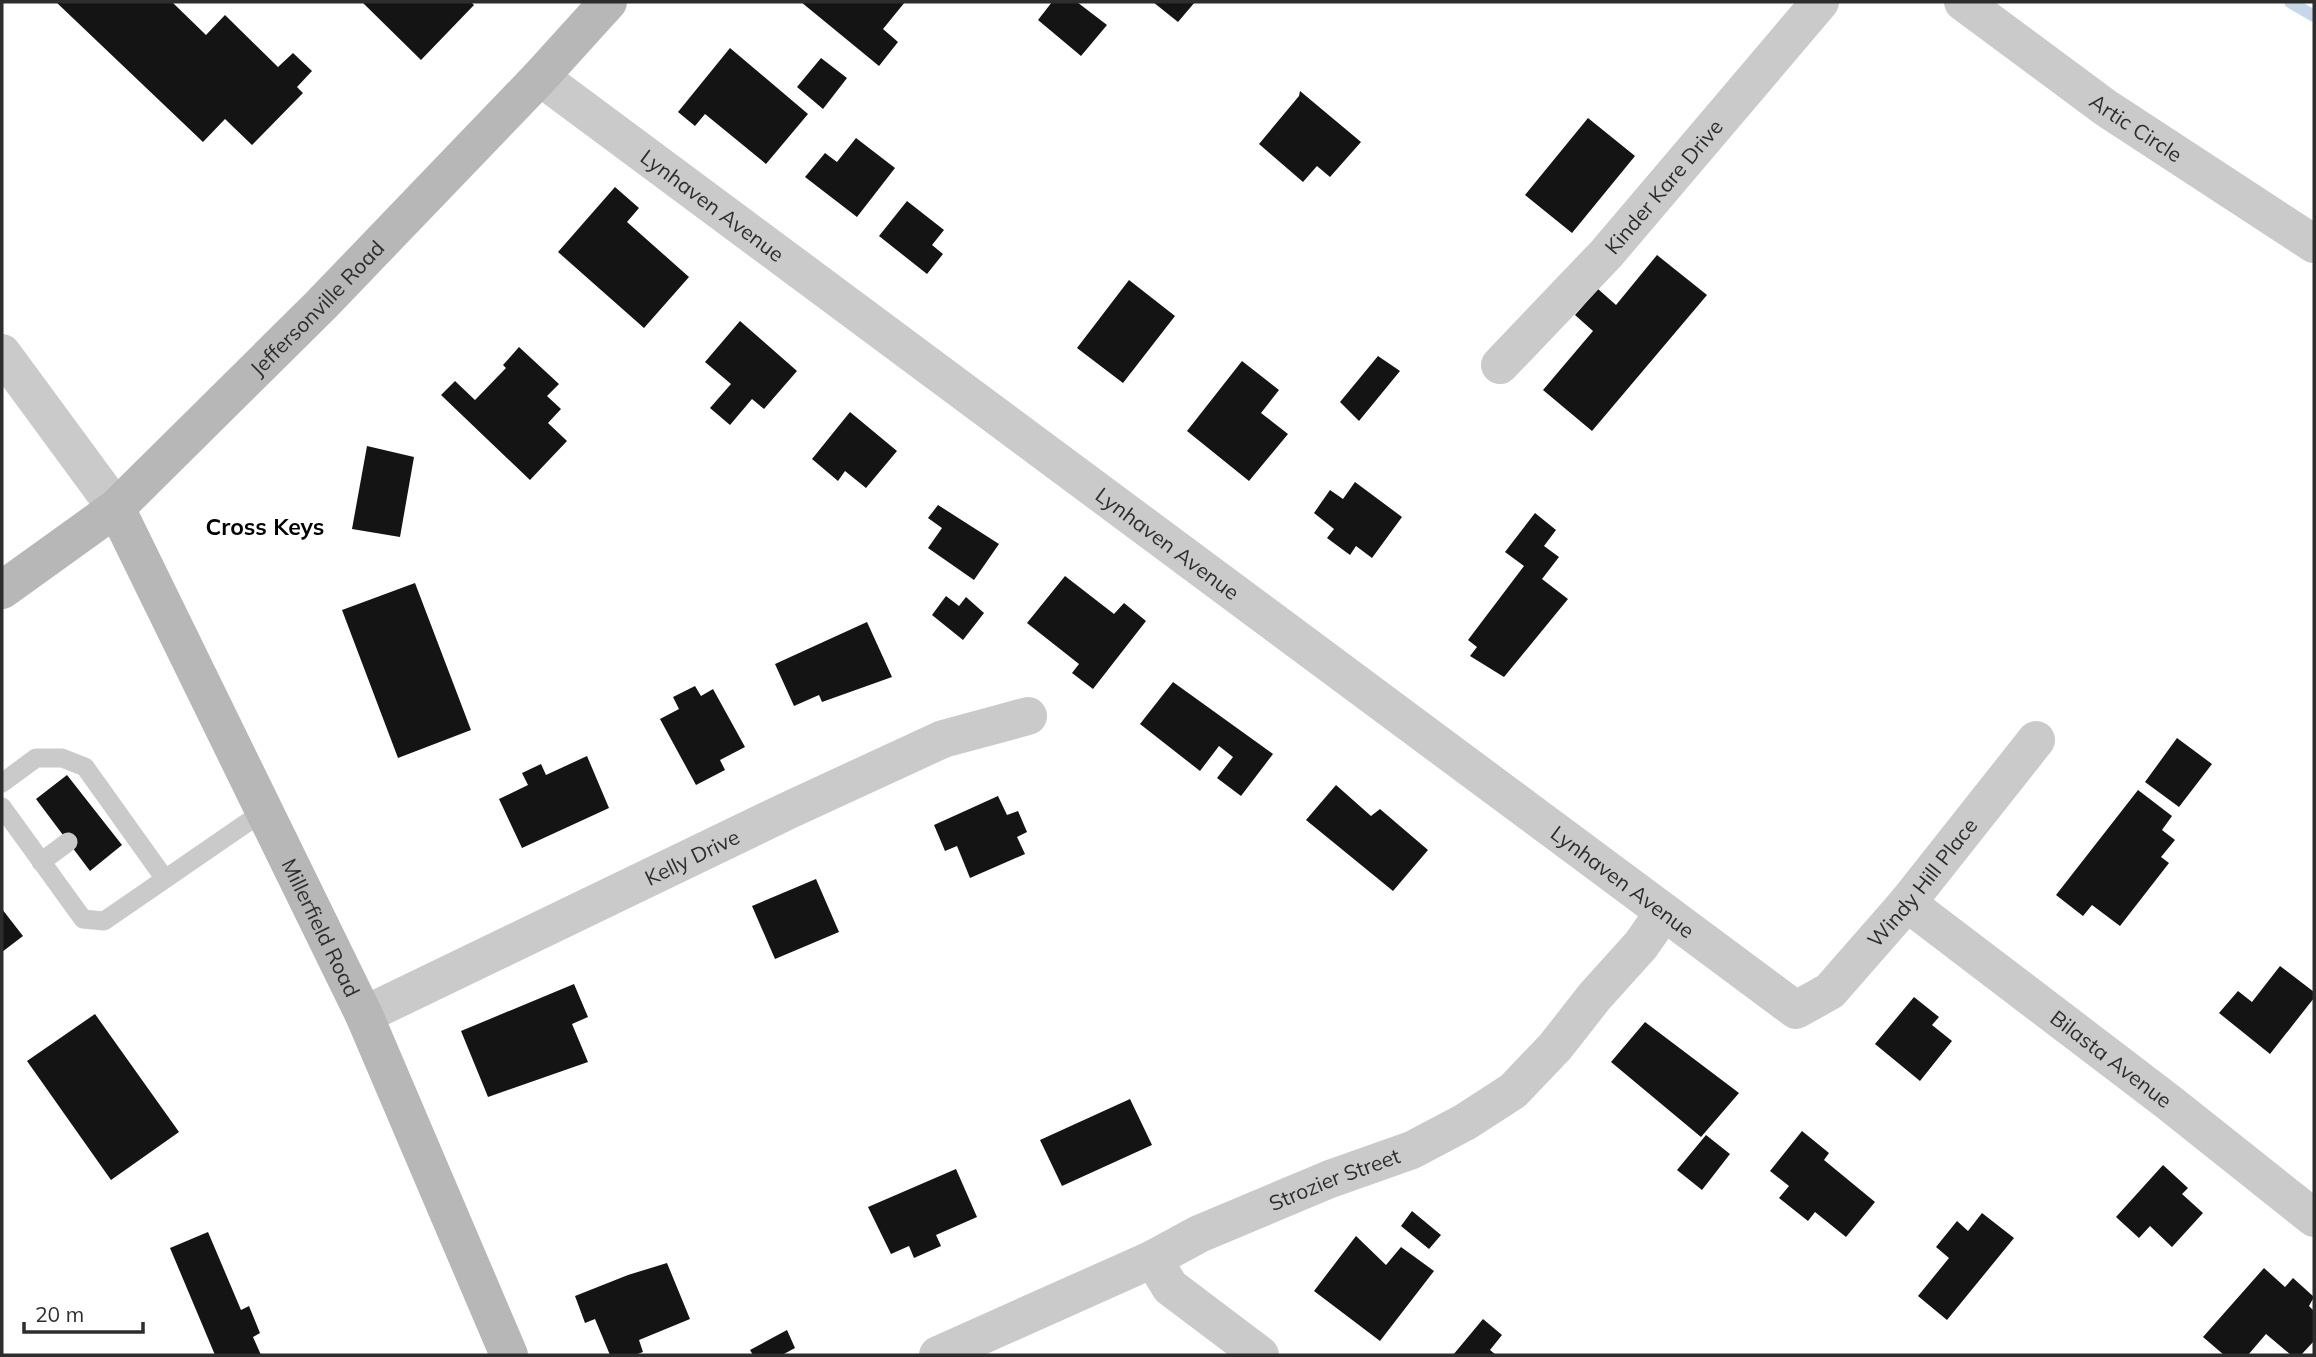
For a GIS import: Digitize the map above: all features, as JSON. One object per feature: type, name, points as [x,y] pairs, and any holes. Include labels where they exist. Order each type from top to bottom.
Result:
[{"type":"main road","name":"Jeffersonville Road","points":[[2,590],[117,508],[321,305],[540,77],[608,2]]},
{"type":"main road","name":"Millerfield Road","points":[[117,508],[364,1015],[509,1355]]},
{"type":"street","name":"Kinder Kare Drive","points":[[1500,365],[1606,254],[1820,2]]},
{"type":"street","name":"Artic Circle","points":[[1963,2],[2106,108],[2314,244]]},
{"type":"street","name":"Lynhaven Avenue","points":[[540,77],[1796,1010]]},
{"type":"street","points":[[2,352],[117,508]]},
{"type":"street","name":"Kelly Drive","points":[[364,1015],[787,811],[943,739],[1028,716]]},
{"type":"street","name":"Windy Hill Place","points":[[1796,1010],[1830,991],[1907,903],[2036,740]]},
{"type":"street","name":"Bilasta Avenue","points":[[1907,903],[2167,1101],[2314,1218]]},
{"type":"street","name":"Strozier Street","points":[[938,1355],[1153,1259],[1211,1229],[1331,1179],[1412,1150],[1465,1122],[1513,1091],[1555,1047],[1595,996],[1641,945],[1664,912]]},
{"type":"street","points":[[1153,1259],[1171,1287],[1260,1355]]},
{"type":"lane","points":[[2,783],[36,758],[62,758],[85,767],[107,812],[165,879]]},
{"type":"lane","points":[[2,807],[83,919],[104,921],[264,811]]},
{"type":"lane","points":[[41,862],[68,842]]},
{"type":"building","points":[[56,2],[172,2],[206,35],[225,15],[278,67],[293,53],[312,71],[297,87],[303,93],[252,145],[225,119],[203,142]]},
{"type":"building","points":[[362,2],[471,2],[474,5],[421,60]]},
{"type":"building","points":[[801,2],[905,2],[883,29],[898,42],[879,66]]},
{"type":"building","points":[[1052,2],[1077,2],[1107,25],[1081,56],[1038,20]]},
{"type":"building","points":[[1153,2],[1195,2],[1178,22]]},
{"type":"building","points":[[730,48],[808,114],[766,164],[705,114],[695,126],[678,112]]},
{"type":"building","points":[[821,58],[847,78],[823,109],[797,87]]},
{"type":"building","points":[[1300,91],[1361,142],[1330,177],[1317,166],[1303,182],[1259,144],[1299,96]]},
{"type":"building","points":[[1588,118],[1635,156],[1572,233],[1525,195]]},
{"type":"building","points":[[856,138],[895,168],[857,217],[805,177],[825,153],[837,162]]},
{"type":"building","points":[[615,187],[639,208],[627,222],[689,277],[644,328],[558,252]]},
{"type":"building","points":[[907,201],[944,230],[932,245],[943,254],[927,274],[879,236]]},
{"type":"building","points":[[1657,255],[1707,295],[1592,431],[1543,390],[1593,331],[1575,315],[1598,289],[1616,305]]},
{"type":"building","points":[[1129,280],[1175,316],[1123,383],[1077,348]]},
{"type":"building","points":[[740,321],[797,371],[764,409],[752,399],[730,425],[710,408],[731,384],[705,362]]},
{"type":"building","points":[[519,347],[559,384],[547,396],[561,409],[548,423],[567,441],[530,480],[441,395],[455,381],[475,400],[506,368],[503,365]]},
{"type":"building","points":[[1378,356],[1400,371],[1359,421],[1340,402]]},
{"type":"building","points":[[1242,361],[1279,390],[1261,413],[1288,434],[1249,481],[1187,431]]},
{"type":"building","points":[[850,412],[897,451],[866,488],[845,471],[838,481],[812,459]]},
{"type":"building","points":[[367,446],[414,457],[400,537],[352,529]]},
{"type":"building","points":[[1355,482],[1402,517],[1372,558],[1356,546],[1350,555],[1327,538],[1334,529],[1314,513],[1330,490],[1343,499]]},
{"type":"building","points":[[938,505],[999,544],[974,580],[928,548],[942,528],[928,518]]},
{"type":"building","points":[[1535,513],[1556,530],[1544,546],[1559,557],[1542,579],[1568,599],[1504,677],[1470,656],[1477,647],[1468,640],[1524,566],[1505,552]]},
{"type":"building","points":[[1065,576],[1114,614],[1124,603],[1146,621],[1093,689],[1072,673],[1079,664],[1027,623]]},
{"type":"building","points":[[415,583],[471,730],[398,758],[342,610]]},
{"type":"building","points":[[946,596],[959,606],[966,597],[984,613],[963,640],[932,615]]},
{"type":"building","points":[[867,622],[892,677],[822,702],[819,695],[794,706],[775,664]]},
{"type":"building","points":[[1173,682],[1273,754],[1241,796],[1217,778],[1233,757],[1219,746],[1200,771],[1140,724]]},
{"type":"building","points":[[695,686],[701,696],[713,689],[745,747],[720,760],[725,770],[696,785],[660,719],[679,709],[673,697]]},
{"type":"building","points":[[2177,738],[2212,764],[2179,807],[2145,782]]},
{"type":"building","points":[[587,756],[609,808],[522,848],[499,799],[528,785],[522,773],[541,764],[546,775]]},
{"type":"building","points":[[67,775],[122,845],[90,871],[36,799]]},
{"type":"building","points":[[1336,785],[1371,816],[1380,809],[1428,850],[1393,891],[1306,820]]},
{"type":"building","points":[[2138,790],[2172,816],[2162,830],[2175,840],[2161,857],[2169,863],[2120,926],[2092,905],[2083,916],[2056,895]]},
{"type":"building","points":[[998,796],[1007,815],[1018,811],[1027,832],[1017,837],[1025,854],[970,878],[957,846],[945,851],[934,825]]},
{"type":"building","points":[[816,879],[839,932],[775,959],[752,906]]},
{"type":"building","points":[[2,909],[23,936],[2,952]]},
{"type":"building","points":[[2280,966],[2314,992],[2314,998],[2270,1054],[2219,1013],[2238,991],[2252,1002]]},
{"type":"building","points":[[574,984],[588,1017],[572,1024],[588,1062],[488,1097],[461,1031]]},
{"type":"building","points":[[1914,997],[1939,1017],[1932,1025],[1952,1041],[1920,1081],[1875,1044]]},
{"type":"building","points":[[95,1014],[179,1132],[111,1180],[27,1061]]},
{"type":"building","points":[[1645,1022],[1739,1093],[1701,1137],[1611,1062]]},
{"type":"building","points":[[1130,1099],[1152,1145],[1062,1186],[1040,1140]]},
{"type":"building","points":[[1802,1131],[1829,1153],[1824,1160],[1875,1202],[1846,1237],[1815,1212],[1808,1221],[1779,1198],[1789,1186],[1770,1171]]},
{"type":"building","points":[[1706,1135],[1730,1154],[1702,1190],[1677,1170]]},
{"type":"building","points":[[2163,1165],[2188,1188],[2182,1194],[2203,1213],[2172,1247],[2150,1226],[2139,1238],[2116,1217]]},
{"type":"building","points":[[956,1169],[977,1217],[936,1235],[941,1246],[914,1258],[909,1246],[891,1254],[868,1207]]},
{"type":"building","points":[[1412,1211],[1441,1235],[1429,1249],[1401,1226]]},
{"type":"building","points":[[1982,1213],[2014,1238],[1947,1320],[1918,1296],[1949,1258],[1936,1247],[1957,1221],[1968,1231]]},
{"type":"building","points":[[208,1232],[241,1310],[249,1306],[260,1333],[253,1337],[261,1355],[215,1355],[170,1248]]},
{"type":"building","points":[[1356,1236],[1386,1265],[1401,1247],[1434,1271],[1380,1341],[1314,1291]]},
{"type":"building","points":[[667,1263],[690,1319],[639,1340],[643,1352],[635,1355],[610,1355],[595,1319],[585,1323],[575,1296]]},
{"type":"building","points":[[2264,1268],[2285,1287],[2293,1278],[2314,1297],[2309,1306],[2314,1311],[2314,1341],[2301,1355],[2291,1355],[2266,1334],[2248,1355],[2224,1355],[2203,1337]]},
{"type":"building","points":[[1483,1319],[1502,1335],[1490,1350],[1496,1355],[1453,1355]]},
{"type":"building","points":[[787,1330],[795,1348],[782,1355],[753,1355],[750,1350]]},
{"type":"waterway","points":[[2290,2],[2314,16]]},
{"type":"district","name":"Cross Keys","points":[[265,526]]}]
